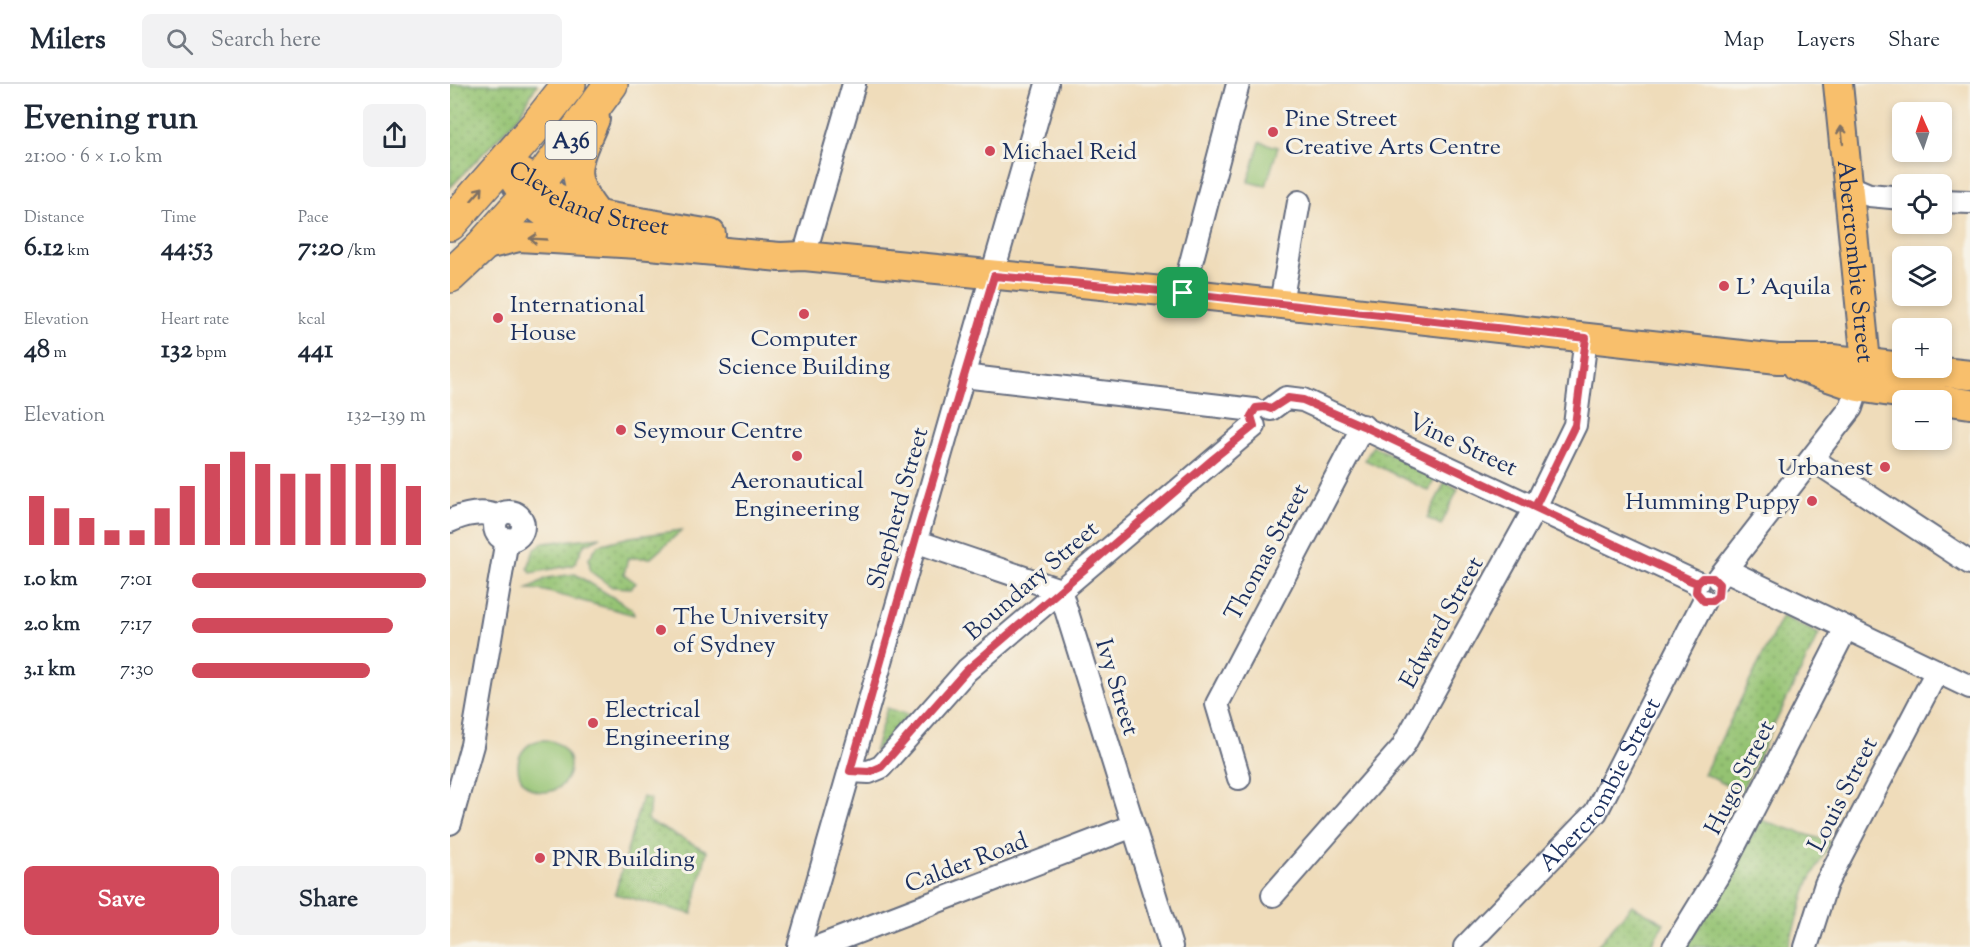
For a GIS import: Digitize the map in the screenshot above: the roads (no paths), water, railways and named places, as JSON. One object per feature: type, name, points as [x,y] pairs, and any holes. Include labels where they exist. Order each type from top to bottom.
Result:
[{"type":"highway","name":"A36","points":[[450,224],[569,84]]},
{"type":"highway","name":"A36","points":[[450,276],[482,246],[532,190],[607,91]]},
{"type":"main road","name":"Abercrombie Street","points":[[1838,84],[1862,375],[1932,399],[1970,404]]},
{"type":"main road","points":[[598,215],[584,198],[578,185],[576,170],[607,91]]},
{"type":"main road","name":"Cleveland Street","points":[[504,163],[532,190],[546,216],[577,230],[638,244]]},
{"type":"main road","name":"Cleveland Street","points":[[532,190],[598,215],[779,246],[804,256]]},
{"type":"main road","name":"Cleveland Street","points":[[482,246],[519,237],[638,244],[780,257],[804,256],[1281,303],[1778,359],[1832,359],[1862,375],[1892,369]]},
{"type":"main road","name":"Cleveland Street","points":[[1952,373],[1970,375]]},
{"type":"street","points":[[804,256],[854,84]]},
{"type":"street","name":"Shepherd Street","points":[[799,947],[915,541],[994,276],[1047,84]]},
{"type":"street","points":[[1183,293],[1185,275],[1238,84]]},
{"type":"street","points":[[1848,186],[1869,195],[1892,197]]},
{"type":"street","points":[[1952,201],[1970,202]]},
{"type":"street","points":[[1281,303],[1299,202]]},
{"type":"street","name":"Edward Street","points":[[1273,895],[1402,748],[1535,507],[1575,425],[1586,338]]},
{"type":"street","name":"Abercrombie Street","points":[[1465,947],[1596,812],[1711,584],[1851,408],[1862,375]]},
{"type":"street","name":"Vine Street","points":[[963,376],[1260,415],[1284,399],[1296,398],[1363,426],[1535,507],[1711,584],[1846,627],[1970,687]]},
{"type":"street","name":"Boundary Street","points":[[850,771],[869,772],[881,767],[967,670],[1260,415]]},
{"type":"street","name":"Thomas Street","points":[[1239,778],[1217,704],[1363,426]]},
{"type":"street","points":[[1812,459],[1970,564]]},
{"type":"street","points":[[450,521],[462,515],[492,514],[498,517],[495,525],[497,533],[507,539],[472,745],[450,823]]},
{"type":"street","points":[[915,541],[1060,590]]},
{"type":"street","name":"Ivy Street","points":[[1060,590],[1171,947]]},
{"type":"street","name":"Hugo Street","points":[[1674,947],[1726,862],[1846,627]]},
{"type":"street","name":"Louis Street","points":[[1806,947],[1827,884],[1937,671]]},
{"type":"street","name":"Calder Road","points":[[818,947],[1132,826]]},
{"type":"place","name":"Pine Street Creative Arts Centre","points":[[1273,132]]},
{"type":"place","name":"Michael Reid","points":[[990,151]]},
{"type":"place","name":"L’ Aquila","points":[[1724,286]]},
{"type":"place","name":"Computer Science Building","points":[[804,314]]},
{"type":"place","name":"International House","points":[[498,318]]},
{"type":"place","name":"Seymour Centre","points":[[621,430]]},
{"type":"place","name":"Aeronautical Engineering","points":[[797,456]]},
{"type":"place","name":"Urbanest","points":[[1885,467]]},
{"type":"place","name":"Humming Puppy","points":[[1812,501]]},
{"type":"place","name":"The University of Sydney","points":[[661,630]]},
{"type":"place","name":"Electrical Engineering","points":[[593,723]]},
{"type":"place","name":"PNR Building","points":[[540,858]]}]
